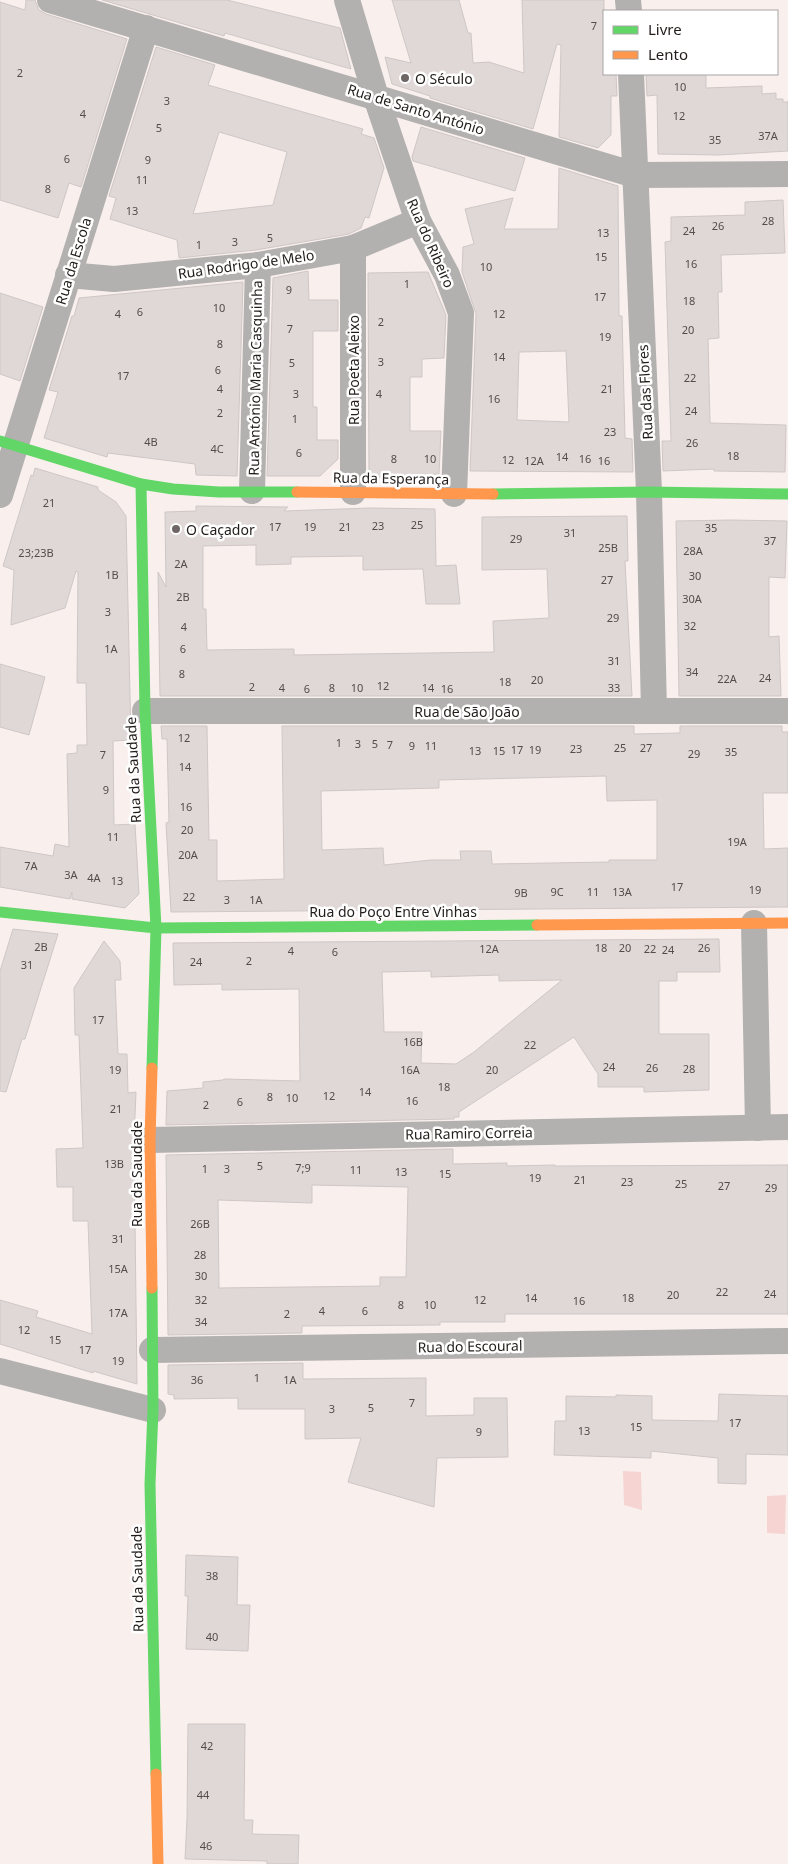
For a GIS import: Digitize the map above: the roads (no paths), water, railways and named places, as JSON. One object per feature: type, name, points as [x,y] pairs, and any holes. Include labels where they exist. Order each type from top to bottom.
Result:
[{"type":"street","name":"Rua de Santo António","points":[[50,0],[635,175],[788,174]]},
{"type":"street","name":"Rua do Ribeiro","points":[[347,0],[376,97],[418,221],[447,275],[461,313],[454,494]]},
{"type":"street","name":"Rua da Escola","points":[[0,495],[8,443],[68,275],[146,28]]},
{"type":"street","name":"Rua das Flores","points":[[631,75],[649,492],[654,711]]},
{"type":"street","name":"Rua Rodrigo de Melo","points":[[68,275],[114,280],[258,265],[353,248],[418,221]]},
{"type":"street","name":"Rua Poeta Aleixo","points":[[353,248],[353,492]]},
{"type":"street","name":"Rua António Maria Casquinha","points":[[252,491],[258,265]]},
{"type":"street","name":"Rua da Esperança","points":[[8,443],[141,484],[174,489],[219,492],[454,494],[649,492],[788,494]]},
{"type":"street","name":"Rua da Saudade","points":[[141,484],[145,711],[156,928],[150,1140],[153,1410],[150,1484],[158,1864]]},
{"type":"street","name":"Rua de São João","points":[[145,711],[788,711]]},
{"type":"street","name":"Rua do Poço Entre Vinhas","points":[[2,918],[156,928],[788,923]]},
{"type":"street","points":[[754,923],[758,1128]]},
{"type":"street","name":"Rua Ramiro Correia","points":[[150,1140],[788,1127]]},
{"type":"street","name":"Rua do Escoural","points":[[152,1350],[788,1341]]},
{"type":"street","points":[[0,1371],[153,1410]]},
{"type":"place","name":"O Século","points":[[405,78]]},
{"type":"place","name":"O Caçador","points":[[176,529]]}]
